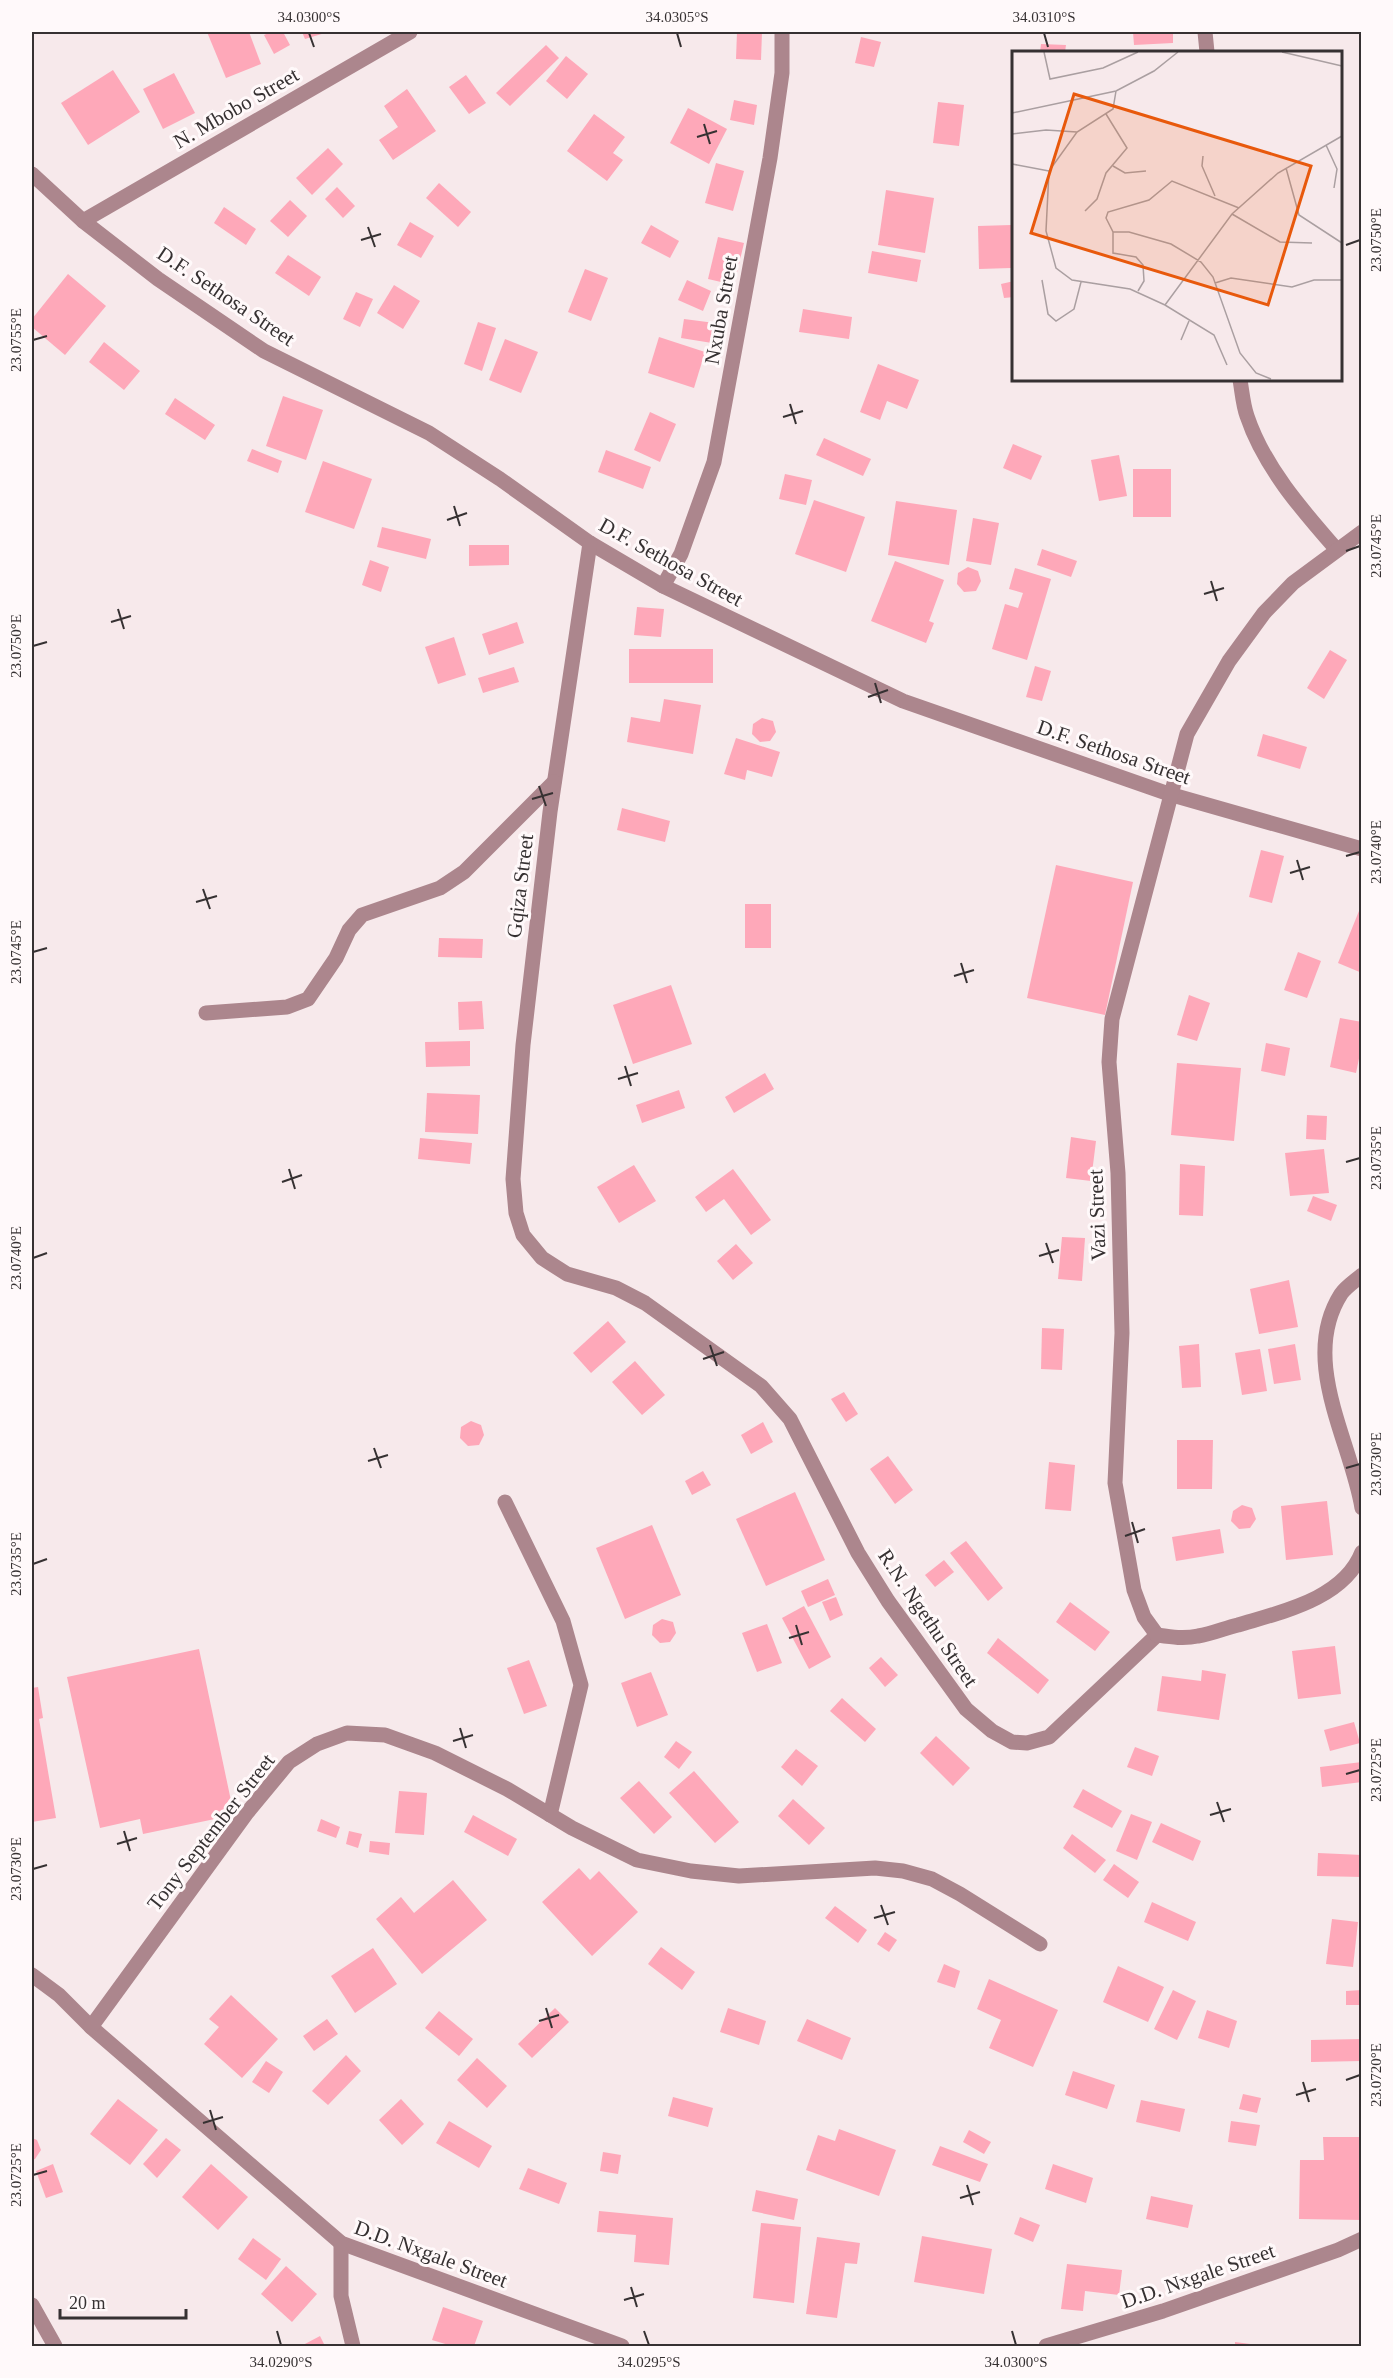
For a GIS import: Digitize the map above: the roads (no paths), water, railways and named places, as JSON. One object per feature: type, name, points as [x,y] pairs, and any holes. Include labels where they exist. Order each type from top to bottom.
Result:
[{"type":"street","name":"N. Mbobo Street","points":[[83,221],[410,32]]},
{"type":"street","name":"Nxuba Street","points":[[663,586],[681,554],[714,462],[770,158],[782,73],[782,32]]},
{"type":"street","points":[[1205,32],[1207,51]]},
{"type":"street","name":"D.F. Sethosa Street","points":[[32,174],[83,221],[158,279],[264,351],[429,433],[500,479],[590,543],[663,586],[903,701],[1169,794],[1362,849]]},
{"type":"street","points":[[1240,381],[1247,416],[1268,460],[1298,506],[1337,550]]},
{"type":"street","name":"Vazi Street","points":[[1157,1635],[1144,1617],[1134,1590],[1114,1482],[1122,1334],[1118,1173],[1109,1062],[1112,1018],[1169,794],[1187,734],[1228,661],[1264,613],[1293,583],[1362,532]]},
{"type":"street","name":"Gqiza Street","points":[[523,1235],[516,1213],[514,1168],[523,1045],[554,782],[590,543]]},
{"type":"street","points":[[206,1013],[278,1009],[308,999],[336,958],[349,930],[362,915],[440,888],[464,872],[554,782]]},
{"type":"street","name":"R.N. Ngethu Street","points":[[523,1235],[542,1258],[567,1274],[616,1288],[645,1303],[761,1386],[789,1419],[858,1553],[888,1601],[966,1709],[992,1731],[1012,1742],[1027,1743],[1049,1737],[1157,1635]]},
{"type":"street","points":[[1362,1275],[1343,1292],[1330,1314],[1326,1343],[1329,1392],[1362,1508]]},
{"type":"street","points":[[506,1502],[563,1620],[581,1685],[550,1815]]},
{"type":"street","points":[[1157,1635],[1180,1638],[1200,1636],[1283,1612],[1331,1589],[1350,1573],[1362,1552]]},
{"type":"street","name":"Tony September Street","points":[[91,2027],[246,1814],[289,1762],[317,1744],[347,1732],[385,1736],[435,1753],[637,1860],[690,1872],[739,1876],[875,1868],[903,1871],[932,1879],[1040,1944]]},
{"type":"street","name":"D.D. Nxgale Street","points":[[32,1975],[59,1995],[91,2027],[341,2243],[622,2346]]},
{"type":"street","name":"D.D. Nxgale Street","points":[[1046,2346],[1163,2311],[1338,2250],[1362,2239]]},
{"type":"street","points":[[341,2243],[340,2296],[353,2346]]},
{"type":"street","points":[[32,2305],[55,2346]]}]
